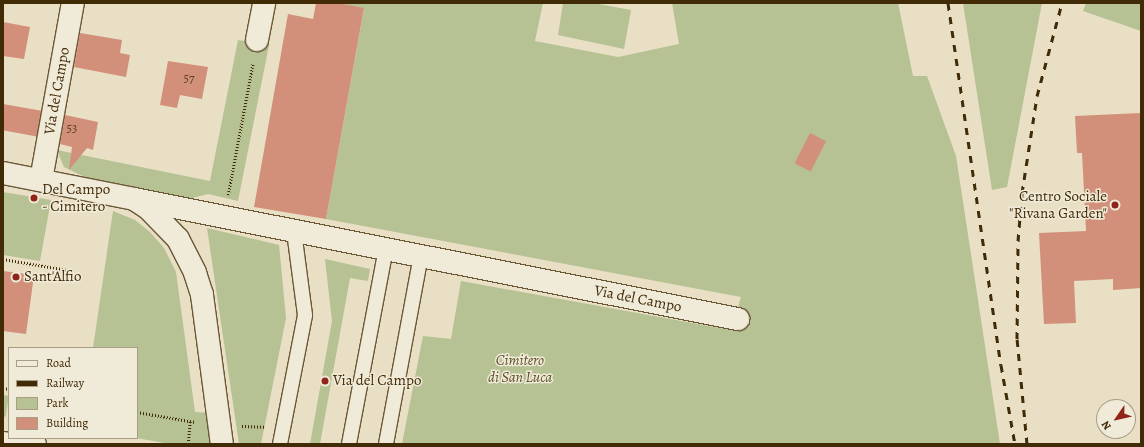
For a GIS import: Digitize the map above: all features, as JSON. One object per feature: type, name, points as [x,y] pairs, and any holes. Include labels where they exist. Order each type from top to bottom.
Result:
[{"type":"street","name":"Via del Campo","points":[[41,180],[73,3]]},
{"type":"street","points":[[257,40],[264,3]]},
{"type":"street","name":"Via del Campo","points":[[3,173],[738,319]]},
{"type":"street","name":"Via del Campo","points":[[134,199],[148,208],[178,240],[195,273],[202,295],[221,435]]},
{"type":"lane","points":[[280,444],[305,314],[294,231]]},
{"type":"lane","points":[[350,444],[386,249]]},
{"type":"lane","points":[[386,444],[421,256]]},
{"type":"path","points":[[224,217],[257,40]]},
{"type":"path","points":[[3,259],[73,271]]},
{"type":"path","points":[[138,412],[190,421],[188,444]]},
{"type":"path","points":[[221,435],[283,427]]},
{"type":"green space","name":"Cimitero di San Luca","points":[[338,3],[543,3],[535,41],[618,57],[679,44],[672,3],[898,3],[913,76],[927,76],[956,156],[1000,444],[402,444],[423,336],[451,339],[461,281],[731,330],[741,297],[326,219],[364,9]]},
{"type":"green space","points":[[563,3],[593,3],[631,10],[624,49],[558,35]]},
{"type":"green space","points":[[963,3],[1042,3],[1007,187],[992,190]]},
{"type":"green space","points":[[1086,3],[1141,3],[1141,31],[1083,11]]},
{"type":"green space","points":[[238,40],[269,45],[238,201],[208,194],[184,200],[89,179],[64,167],[57,150],[210,181]]},
{"type":"green space","points":[[3,192],[51,200],[40,261],[3,255]]},
{"type":"green space","points":[[113,211],[135,220],[150,232],[164,248],[176,272],[195,412],[209,413],[211,444],[171,444],[138,438],[138,347],[93,347]]},
{"type":"green space","points":[[207,228],[279,245],[286,318],[261,444],[239,444]]},
{"type":"green space","points":[[325,259],[370,269],[368,281],[350,278],[320,444],[310,444],[332,321]]},
{"type":"green space","points":[[3,395],[8,396],[6,417],[3,416]]},
{"type":"building","points":[[316,3],[338,3],[364,8],[326,219],[254,207],[288,14],[313,19]]},
{"type":"building","points":[[3,22],[30,27],[24,59],[3,56]]},
{"type":"building","points":[[80,33],[122,40],[120,53],[130,55],[126,77],[74,67]]},
{"type":"building","points":[[168,61],[208,67],[202,99],[180,95],[177,108],[160,105]]},
{"type":"building","points":[[3,104],[41,111],[37,136],[3,130]]},
{"type":"building","points":[[1141,113],[1141,288],[1113,290],[1113,279],[1074,281],[1076,323],[1044,324],[1039,233],[1086,231],[1082,153],[1077,153],[1075,116]]},
{"type":"building","points":[[65,115],[98,122],[93,150],[87,148],[69,170],[72,147],[60,144]]},
{"type":"building","points":[[810,133],[826,141],[811,171],[795,163]]},
{"type":"building","points":[[3,271],[34,275],[26,334],[3,331]]},
{"type":"railway","points":[[948,3],[1001,365],[1015,444]]},
{"type":"railway","points":[[1027,444],[1017,339],[1018,241],[1022,193],[1037,96],[1062,3]]},
{"type":"place","name":"Del Campo - Cimitero","points":[[34,198]]},
{"type":"place","name":"Centro Sociale \"Rivana Garden\"","points":[[1115,205]]},
{"type":"place","name":"Sant'Alfio","points":[[16,277]]},
{"type":"place","name":"Via del Campo","points":[[325,381]]}]
